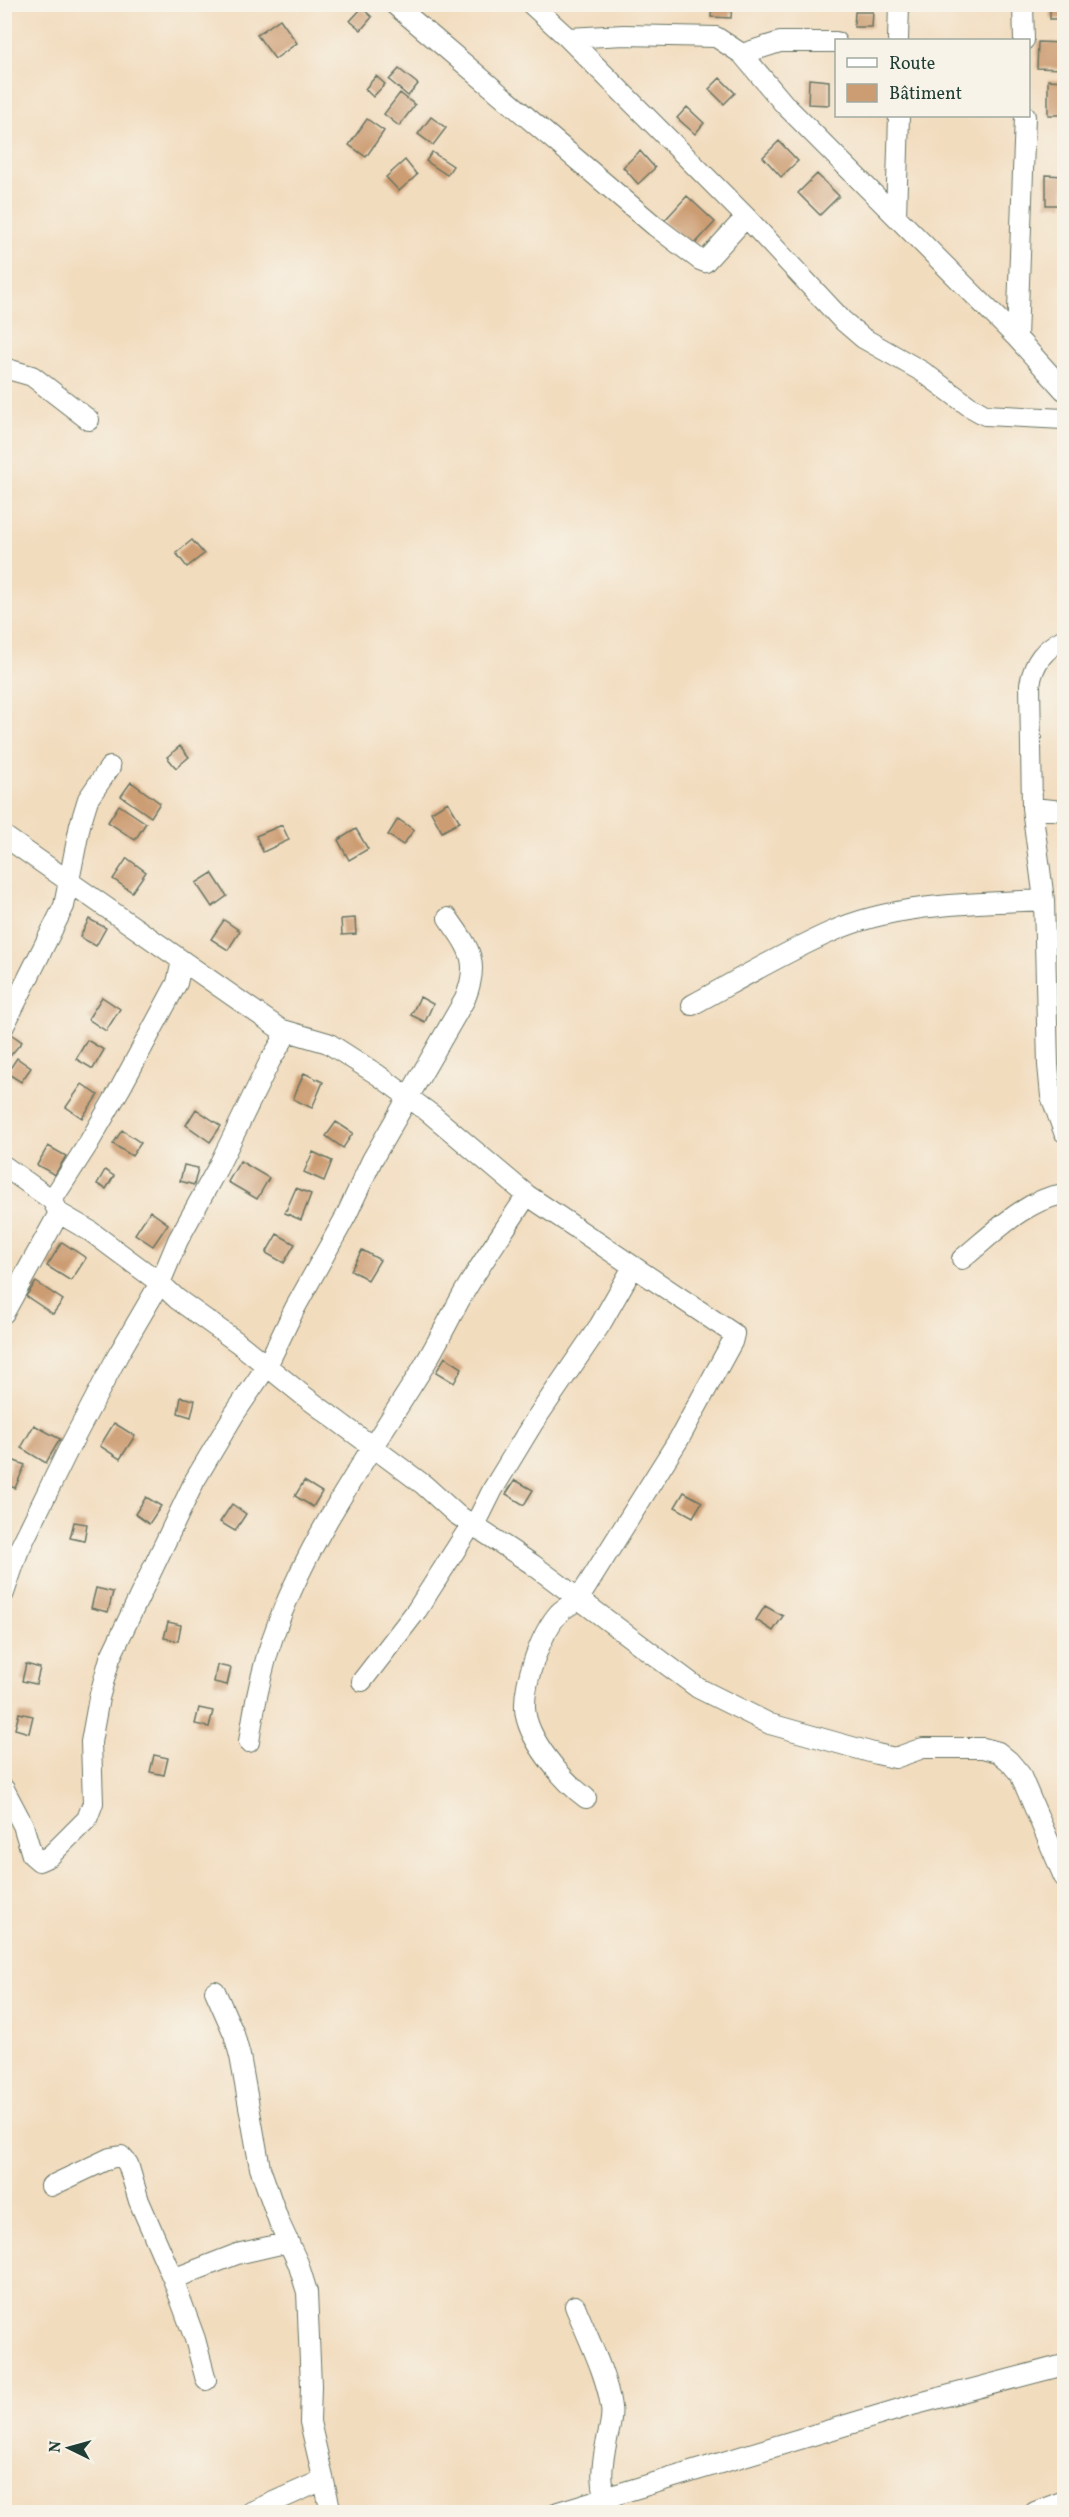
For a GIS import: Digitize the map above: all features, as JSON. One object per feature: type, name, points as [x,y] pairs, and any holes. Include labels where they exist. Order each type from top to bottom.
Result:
[{"type":"street","points":[[394,4],[552,140],[655,226],[700,260],[705,262],[746,217]]},
{"type":"street","points":[[531,4],[568,38],[746,217],[842,320],[863,338],[923,372],[969,406],[985,414],[1065,419]]},
{"type":"street","points":[[898,4],[898,39]]},
{"type":"street","points":[[1023,4],[1024,39]]},
{"type":"street","points":[[568,38],[624,35],[716,37],[742,54],[785,105],[1017,338],[1065,390]]},
{"type":"street","points":[[742,54],[780,42],[835,42]]},
{"type":"street","points":[[896,216],[899,117]]},
{"type":"street","points":[[1017,338],[1025,117]]},
{"type":"street","points":[[4,368],[12,368],[32,376],[89,420]]},
{"type":"street","points":[[1065,639],[1053,645],[1041,656],[1033,668],[1030,684],[1032,808],[1044,900],[1048,1065],[1052,1096],[1065,1132]]},
{"type":"street","points":[[4,1026],[64,906],[80,825],[88,800],[110,767]]},
{"type":"street","points":[[1032,808],[1065,811]]},
{"type":"street","points":[[4,836],[36,856],[68,882],[280,1029],[328,1043],[410,1097],[527,1195],[729,1328],[734,1334],[694,1414],[578,1600],[560,1613],[543,1636],[535,1656],[525,1708],[529,1722],[544,1751],[571,1787],[586,1798]]},
{"type":"street","points":[[693,1005],[832,931],[867,920],[940,906],[1044,900]]},
{"type":"street","points":[[4,1789],[23,1825],[32,1855],[39,1862],[51,1856],[87,1819],[93,1803],[91,1742],[99,1698],[110,1658],[195,1480],[235,1413],[267,1366],[346,1216],[372,1160],[465,999],[472,977],[473,960],[462,937],[448,918]]},
{"type":"street","points":[[4,1312],[55,1207],[177,983],[182,961]]},
{"type":"street","points":[[4,1593],[18,1552],[67,1452],[118,1355],[160,1282],[178,1240],[283,1040],[280,1029]]},
{"type":"street","points":[[4,1166],[55,1207],[160,1282],[177,1299],[237,1342],[373,1449],[424,1485],[456,1514],[532,1564],[698,1688],[770,1724],[895,1758],[923,1748],[983,1748],[998,1752],[1020,1774],[1065,1877]]},
{"type":"street","points":[[962,1259],[1031,1205],[1050,1196],[1065,1194]]},
{"type":"street","points":[[249,1742],[255,1700],[278,1622],[314,1546],[432,1352],[469,1285],[527,1195]]},
{"type":"street","points":[[362,1681],[417,1610],[468,1530],[475,1525],[493,1489],[533,1423],[600,1325],[633,1266]]},
{"type":"street","points":[[214,1990],[234,2034],[240,2056],[260,2168],[307,2292],[311,2376],[310,2422],[331,2512]]},
{"type":"street","points":[[51,2186],[110,2158],[121,2156],[128,2164],[139,2201],[173,2279],[195,2339],[206,2380]]},
{"type":"street","points":[[173,2279],[237,2254],[289,2242]]},
{"type":"street","points":[[575,2306],[600,2368],[611,2407],[611,2421],[602,2460],[601,2479],[608,2506]]},
{"type":"street","points":[[558,2512],[608,2506],[916,2404],[1065,2366]]},
{"type":"street","points":[[251,2512],[323,2480]]},
{"type":"street","points":[[1035,2512],[1065,2501]]},
{"type":"building","points":[[712,4],[732,4],[731,18],[711,17]]},
{"type":"building","points":[[1050,4],[1064,4],[1064,19],[1050,19]]},
{"type":"building","points":[[362,8],[372,17],[361,30],[350,21]]},
{"type":"building","points":[[855,12],[873,12],[872,27],[854,27]]},
{"type":"building","points":[[280,19],[297,43],[275,59],[257,35]]},
{"type":"building","points":[[1038,42],[1063,43],[1062,69],[1037,68]]},
{"type":"building","points":[[399,69],[418,84],[408,96],[389,80]]},
{"type":"building","points":[[376,76],[385,84],[373,97],[365,89]]},
{"type":"building","points":[[720,78],[735,93],[724,104],[709,89]]},
{"type":"building","points":[[809,79],[829,81],[829,105],[808,104]]},
{"type":"building","points":[[1048,80],[1064,81],[1064,115],[1048,115]]},
{"type":"building","points":[[400,93],[415,105],[399,126],[384,114]]},
{"type":"building","points":[[687,107],[704,123],[695,134],[677,118]]},
{"type":"building","points":[[431,117],[446,128],[433,145],[418,134]]},
{"type":"building","points":[[367,119],[384,131],[366,157],[349,145]]},
{"type":"building","points":[[779,141],[798,161],[781,177],[763,157]]},
{"type":"building","points":[[640,151],[655,168],[638,184],[623,167]]},
{"type":"building","points":[[432,152],[453,166],[447,175],[426,161]]},
{"type":"building","points":[[405,160],[417,175],[399,191],[386,177]]},
{"type":"building","points":[[817,174],[839,196],[820,215],[798,193]]},
{"type":"building","points":[[1046,175],[1064,176],[1064,205],[1046,205]]},
{"type":"building","points":[[687,196],[715,222],[692,247],[664,221]]},
{"type":"building","points":[[192,540],[204,554],[187,567],[176,553]]},
{"type":"building","points":[[180,746],[189,757],[176,768],[167,757]]},
{"type":"building","points":[[131,782],[160,803],[151,817],[121,796]]},
{"type":"building","points":[[448,802],[460,822],[442,832],[431,812]]},
{"type":"building","points":[[119,805],[146,823],[135,840],[108,822]]},
{"type":"building","points":[[398,819],[414,830],[403,845],[388,835]]},
{"type":"building","points":[[282,825],[289,840],[263,852],[256,836]]},
{"type":"building","points":[[356,829],[368,849],[349,860],[338,840]]},
{"type":"building","points":[[127,858],[146,872],[132,892],[113,879]]},
{"type":"building","points":[[212,873],[227,896],[212,907],[196,883]]},
{"type":"building","points":[[355,918],[356,934],[342,935],[341,919]]},
{"type":"building","points":[[89,919],[106,928],[96,946],[80,937]]},
{"type":"building","points":[[224,920],[240,931],[228,950],[211,939]]},
{"type":"building","points":[[102,997],[120,1009],[106,1031],[88,1019]]},
{"type":"building","points":[[420,997],[433,1004],[425,1022],[411,1015]]},
{"type":"building","points":[[11,1034],[22,1042],[10,1056],[4,1052],[4,1042]]},
{"type":"building","points":[[87,1040],[104,1050],[93,1069],[76,1059]]},
{"type":"building","points":[[17,1058],[31,1068],[21,1082],[7,1073]]},
{"type":"building","points":[[304,1073],[323,1082],[312,1108],[293,1099]]},
{"type":"building","points":[[82,1084],[98,1095],[82,1118],[66,1107]]},
{"type":"building","points":[[196,1109],[221,1126],[210,1142],[186,1125]]},
{"type":"building","points":[[336,1122],[353,1133],[343,1148],[326,1136]]},
{"type":"building","points":[[122,1130],[141,1143],[132,1156],[113,1144]]},
{"type":"building","points":[[48,1146],[66,1156],[55,1175],[37,1165]]},
{"type":"building","points":[[313,1152],[332,1161],[324,1181],[304,1172]]},
{"type":"building","points":[[240,1161],[269,1178],[257,1199],[228,1182]]},
{"type":"building","points":[[184,1165],[198,1168],[194,1185],[180,1181]]},
{"type":"building","points":[[105,1170],[114,1176],[106,1189],[97,1184]]},
{"type":"building","points":[[296,1188],[311,1194],[301,1220],[285,1213]]},
{"type":"building","points":[[150,1211],[168,1224],[153,1246],[135,1234]]},
{"type":"building","points":[[277,1234],[295,1244],[284,1263],[266,1253]]},
{"type":"building","points":[[62,1242],[86,1258],[71,1281],[47,1266]]},
{"type":"building","points":[[362,1250],[380,1260],[368,1280],[351,1270]]},
{"type":"building","points":[[36,1282],[63,1300],[53,1314],[26,1296]]},
{"type":"building","points":[[445,1357],[462,1368],[454,1383],[436,1372]]},
{"type":"building","points":[[181,1397],[195,1400],[191,1417],[178,1413]]},
{"type":"building","points":[[114,1423],[135,1436],[120,1459],[100,1446]]},
{"type":"building","points":[[34,1425],[60,1439],[46,1463],[21,1448]]},
{"type":"building","points":[[12,1460],[25,1465],[15,1488],[4,1484]]},
{"type":"building","points":[[515,1480],[533,1490],[524,1505],[506,1494]]},
{"type":"building","points":[[304,1481],[322,1492],[313,1507],[295,1496]]},
{"type":"building","points":[[684,1492],[702,1502],[693,1517],[675,1507]]},
{"type":"building","points":[[146,1497],[161,1506],[149,1524],[135,1514]]},
{"type":"building","points":[[232,1504],[246,1514],[235,1531],[220,1522]]},
{"type":"building","points":[[74,1522],[87,1524],[84,1541],[70,1538]]},
{"type":"building","points":[[96,1588],[113,1592],[108,1612],[91,1608]]},
{"type":"building","points":[[765,1606],[783,1616],[773,1631],[756,1620]]},
{"type":"building","points":[[168,1622],[181,1625],[178,1641],[164,1638]]},
{"type":"building","points":[[26,1664],[40,1668],[36,1684],[22,1681]]},
{"type":"building","points":[[217,1665],[231,1668],[227,1685],[214,1682]]},
{"type":"building","points":[[199,1708],[213,1711],[209,1727],[195,1724]]},
{"type":"building","points":[[19,1713],[33,1716],[29,1733],[15,1729]]},
{"type":"building","points":[[154,1755],[168,1758],[164,1775],[150,1772]]}]
